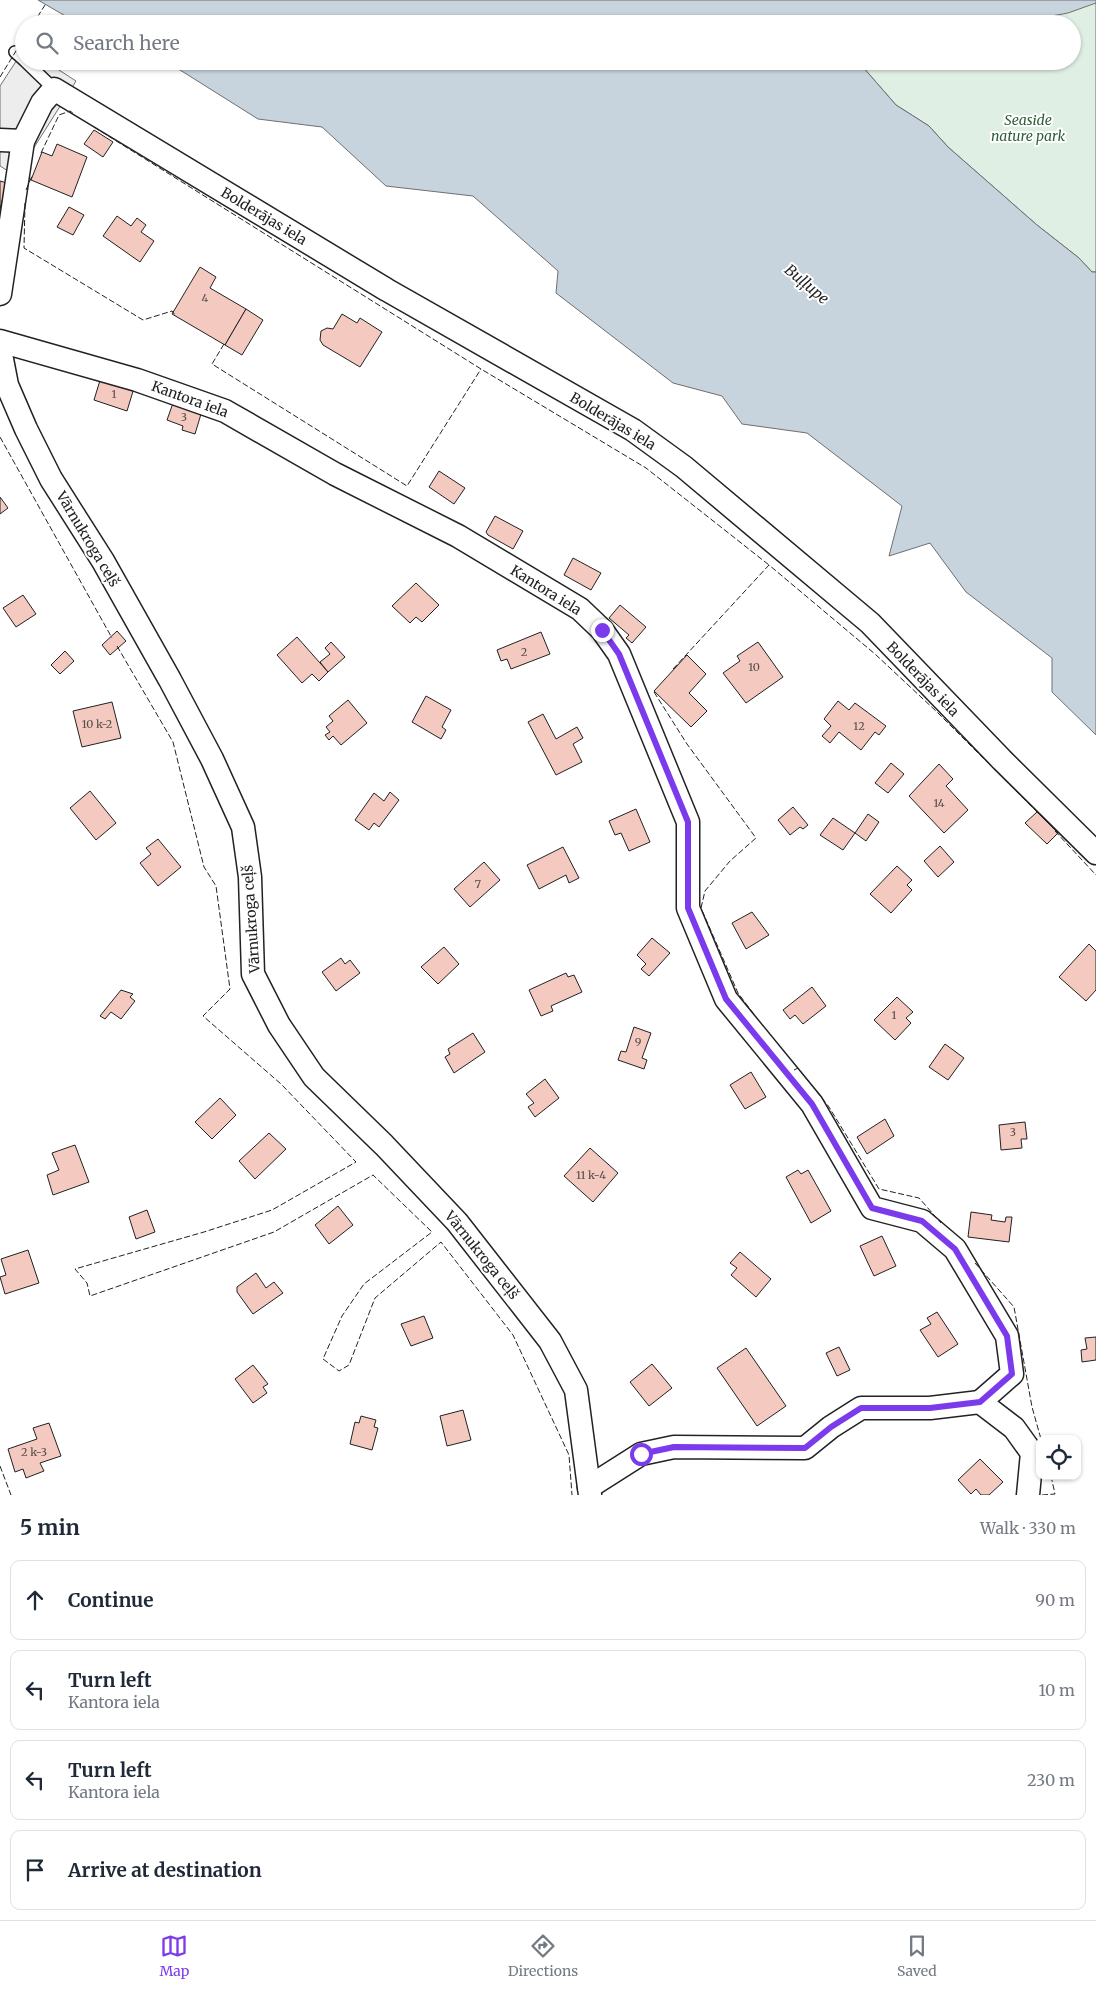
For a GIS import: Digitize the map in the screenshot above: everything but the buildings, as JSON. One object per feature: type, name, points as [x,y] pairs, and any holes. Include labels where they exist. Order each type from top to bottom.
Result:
[{"type":"street","points":[[0,294],[23,141],[42,103],[54,89]]},
{"type":"street","name":"Bolderājas iela","points":[[54,89],[387,290],[633,430],[684,467],[870,623],[1002,760],[1096,853]]},
{"type":"street","points":[[0,140],[23,141]]},
{"type":"street","name":"Kantora iela","points":[[0,341],[137,380],[225,411],[335,474],[458,536],[580,609],[602,630],[619,654],[688,822],[688,908],[726,999],[812,1104],[872,1208],[922,1221],[955,1249],[1007,1336],[1012,1374],[980,1402]]},
{"type":"street","name":"Vārnukroga ceļš","points":[[0,349],[7,385],[34,446],[51,479],[103,561],[170,680],[212,759],[243,827],[250,877],[252,974],[279,1025],[314,1077],[384,1145],[457,1222],[550,1340],[576,1390],[589,1491]]},
{"type":"street","points":[[589,1491],[641,1454],[674,1447],[805,1448],[831,1427],[861,1408],[930,1408],[980,1402],[1014,1428],[1032,1453],[1028,1495]]},
{"type":"lane","points":[[34,70],[54,89]]},
{"type":"green space","name":"Seaside nature park","points":[[1096,0],[1096,272],[1092,272],[1079,258],[1037,225],[948,147],[929,126],[896,105],[865,70],[1081,70],[1081,15],[920,15]]},
{"type":"shaded area","points":[[15,63],[15,70],[59,70],[76,81],[16,176],[0,166],[0,86]]},
{"type":"water","points":[[38,0],[1096,0],[1096,3],[1057,15],[64,15]]},
{"type":"water","name":"Buļļupe","points":[[180,70],[865,70],[896,105],[929,126],[948,147],[1037,225],[1079,258],[1092,272],[1096,272],[1096,735],[1052,692],[1052,658],[966,592],[930,543],[889,556],[902,506],[807,433],[742,424],[722,396],[673,383],[556,293],[558,271],[473,196],[386,186],[322,127],[258,119]]},
{"type":"fence","points":[[39,15],[45,5]]},
{"type":"fence","points":[[0,77],[15,53]]},
{"type":"fence","points":[[41,153],[59,115],[70,111],[73,113]]},
{"type":"fence","points":[[94,127],[481,369],[646,468],[769,565]]},
{"type":"fence","points":[[26,190],[32,176]]},
{"type":"fence","points":[[25,203],[24,248],[143,320],[172,311],[175,315]]},
{"type":"fence","points":[[224,344],[212,364],[407,486],[481,369]]},
{"type":"fence","points":[[0,437],[112,638]]},
{"type":"fence","points":[[673,669],[769,565],[875,654],[937,712],[1040,815]]},
{"type":"fence","points":[[117,646],[173,742],[204,867],[216,886],[230,989],[203,1016],[281,1084],[356,1162],[272,1210],[204,1232],[75,1269],[87,1283],[90,1296],[274,1232],[373,1175],[432,1232],[364,1284],[342,1316],[323,1359],[339,1371],[349,1365],[375,1298],[441,1242],[513,1335],[569,1455],[572,1495]]},
{"type":"fence","points":[[654,692],[687,744],[756,838],[730,861],[705,891],[701,908],[738,993],[756,1017]]},
{"type":"fence","points":[[1055,831],[1096,875]]},
{"type":"fence","points":[[794,1070],[798,1068],[829,1107],[879,1189],[919,1198],[941,1223]]},
{"type":"fence","points":[[975,1263],[1014,1307],[1032,1407],[1040,1435]]},
{"type":"fence","points":[[0,1466],[11,1495]]},
{"type":"fence","points":[[1042,1495],[1055,1494],[1052,1480]]},
{"type":"route","points":[[602,630],[619,654],[688,822],[688,908],[726,999],[812,1104],[872,1208],[922,1221],[955,1249],[1007,1336],[1012,1374],[980,1402],[930,1408],[861,1408],[831,1427],[805,1448],[674,1447],[641,1454]]}]
